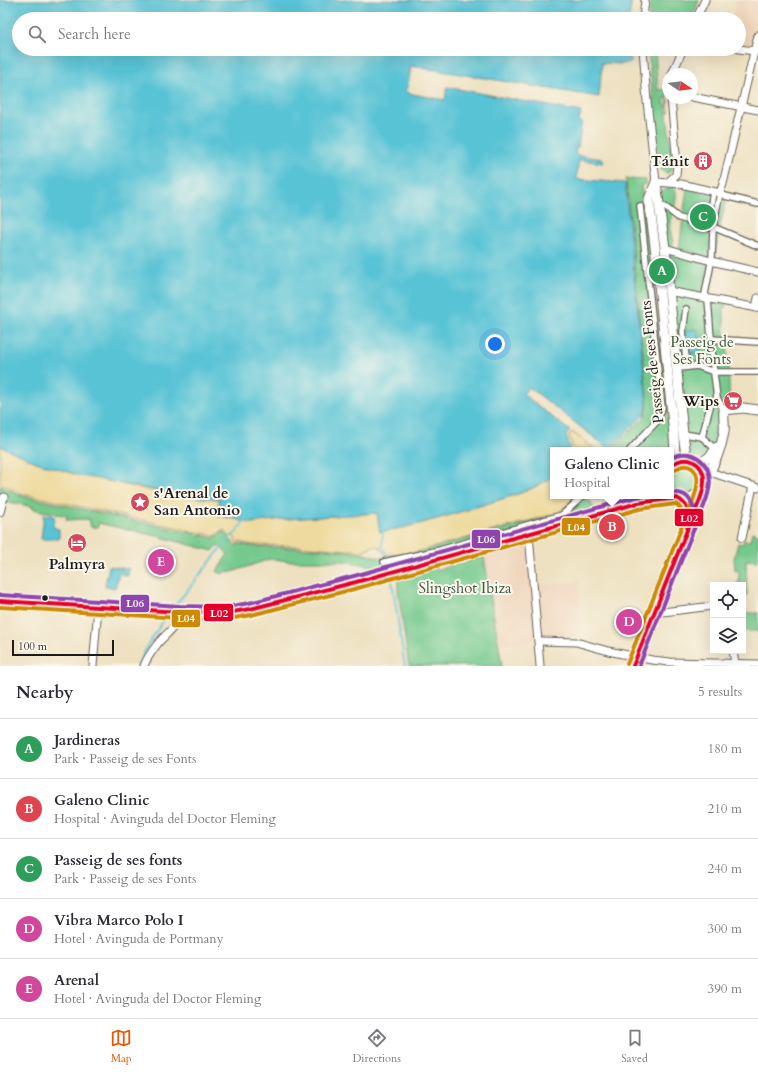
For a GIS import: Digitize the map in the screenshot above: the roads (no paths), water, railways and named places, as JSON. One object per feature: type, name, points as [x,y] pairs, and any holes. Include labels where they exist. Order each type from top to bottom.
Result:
[{"type":"main road","points":[[635,662],[688,525],[697,509],[703,485],[702,472],[692,462],[680,460],[674,463]]},
{"type":"main road","points":[[676,497],[688,499],[694,497],[699,493],[703,485]]},
{"type":"main road","points":[[676,497],[685,503],[689,512],[688,525]]},
{"type":"main road","points":[[638,504],[646,499]]},
{"type":"main road","points":[[0,601],[173,612],[227,613],[266,606],[638,504],[665,499]]},
{"type":"street","points":[[644,12],[645,0]]},
{"type":"street","points":[[699,12],[705,0]]},
{"type":"street","points":[[705,224],[716,192],[723,184],[758,35]]},
{"type":"street","points":[[746,50],[755,51]]},
{"type":"street","points":[[644,56],[656,182],[681,184],[758,204]]},
{"type":"street","points":[[675,68],[680,56]]},
{"type":"street","points":[[698,98],[758,110]]},
{"type":"street","points":[[672,104],[677,164],[676,175],[681,184]]},
{"type":"street","points":[[668,182],[676,175]]},
{"type":"street","name":"Passeig de ses Fonts","points":[[656,182],[665,248],[668,291],[686,455],[692,462]]},
{"type":"street","name":"Passeig de ses Fonts","points":[[656,182],[649,199],[674,435],[674,459]]},
{"type":"street","points":[[703,485],[716,458],[724,431],[724,410],[717,398],[708,299],[705,294],[711,261],[716,192]]},
{"type":"street","points":[[633,447],[658,420],[662,408],[640,206]]},
{"type":"street","points":[[662,206],[680,218],[705,224],[758,246]]},
{"type":"street","points":[[656,254],[665,248],[758,272]]},
{"type":"street","points":[[659,289],[757,308],[758,298]]},
{"type":"street","points":[[686,309],[683,332],[687,366]]},
{"type":"street","points":[[711,339],[758,342]]},
{"type":"street","points":[[679,368],[697,366],[714,372],[758,372]]},
{"type":"street","points":[[702,437],[711,403],[717,398]]},
{"type":"street","points":[[724,410],[743,408],[758,410]]},
{"type":"street","points":[[684,434],[702,437],[713,447]]},
{"type":"street","points":[[692,462],[702,462],[709,458],[721,440]]},
{"type":"street","points":[[710,472],[756,487],[742,538]]},
{"type":"street","points":[[0,512],[4,497]]},
{"type":"street","points":[[384,562],[440,550],[562,515],[580,499]]},
{"type":"street","points":[[529,534],[540,666]]},
{"type":"street","points":[[654,613],[710,606]]},
{"type":"street","points":[[93,666],[98,607]]},
{"type":"street","points":[[144,666],[147,659],[160,641],[180,617],[173,612]]},
{"type":"street","points":[[539,641],[576,642],[635,662],[758,664]]},
{"type":"street","points":[[733,654],[735,664]]},
{"type":"water","points":[[0,0],[632,0],[630,12],[12,12],[12,56],[631,56],[631,62],[622,64],[602,63],[599,97],[411,66],[407,93],[445,100],[447,87],[581,112],[579,121],[582,122],[578,147],[576,147],[575,153],[577,155],[603,159],[603,163],[579,160],[576,179],[625,183],[647,405],[645,414],[611,447],[606,447],[529,387],[523,394],[570,431],[566,435],[570,447],[550,447],[550,478],[532,488],[514,495],[435,519],[380,532],[377,513],[273,520],[251,523],[218,515],[219,499],[189,497],[77,475],[36,462],[0,446]]},
{"type":"water","points":[[697,329],[700,352],[688,354],[685,331]]},
{"type":"water","points":[[44,514],[54,516],[55,521],[53,522],[53,527],[59,529],[59,539],[41,539]]},
{"type":"water","points":[[109,566],[129,569],[128,576],[122,575],[122,571],[120,571],[115,588],[105,586]]},
{"type":"waterway","points":[[174,607],[230,537],[236,533],[244,521]]},
{"type":"waterway","points":[[383,531],[382,546],[386,553]]},
{"type":"waterway","points":[[392,581],[405,666]]},
{"type":"waterway","points":[[138,666],[149,643],[167,615]]},
{"type":"place","name":"Tánit","points":[[703,161]]},
{"type":"place","name":"Passeig de ses fonts","points":[[703,217]]},
{"type":"place","name":"Jardineras","points":[[662,271]]},
{"type":"place","name":"Wips","points":[[733,401]]},
{"type":"place","name":"s'Arenal de San Antonio","points":[[140,502]]},
{"type":"place","name":"Galeno Clinic","points":[[612,527]]},
{"type":"place","name":"Palmyra","points":[[77,543]]},
{"type":"place","name":"Arenal","points":[[161,562]]},
{"type":"place","name":"Vibra Marco Polo I","points":[[629,622]]},
{"type":"park label","name":"Passeig de Ses Fonts","points":[[702,350]]},
{"type":"park label","name":"Slingshot Ibiza","points":[[465,588]]}]
